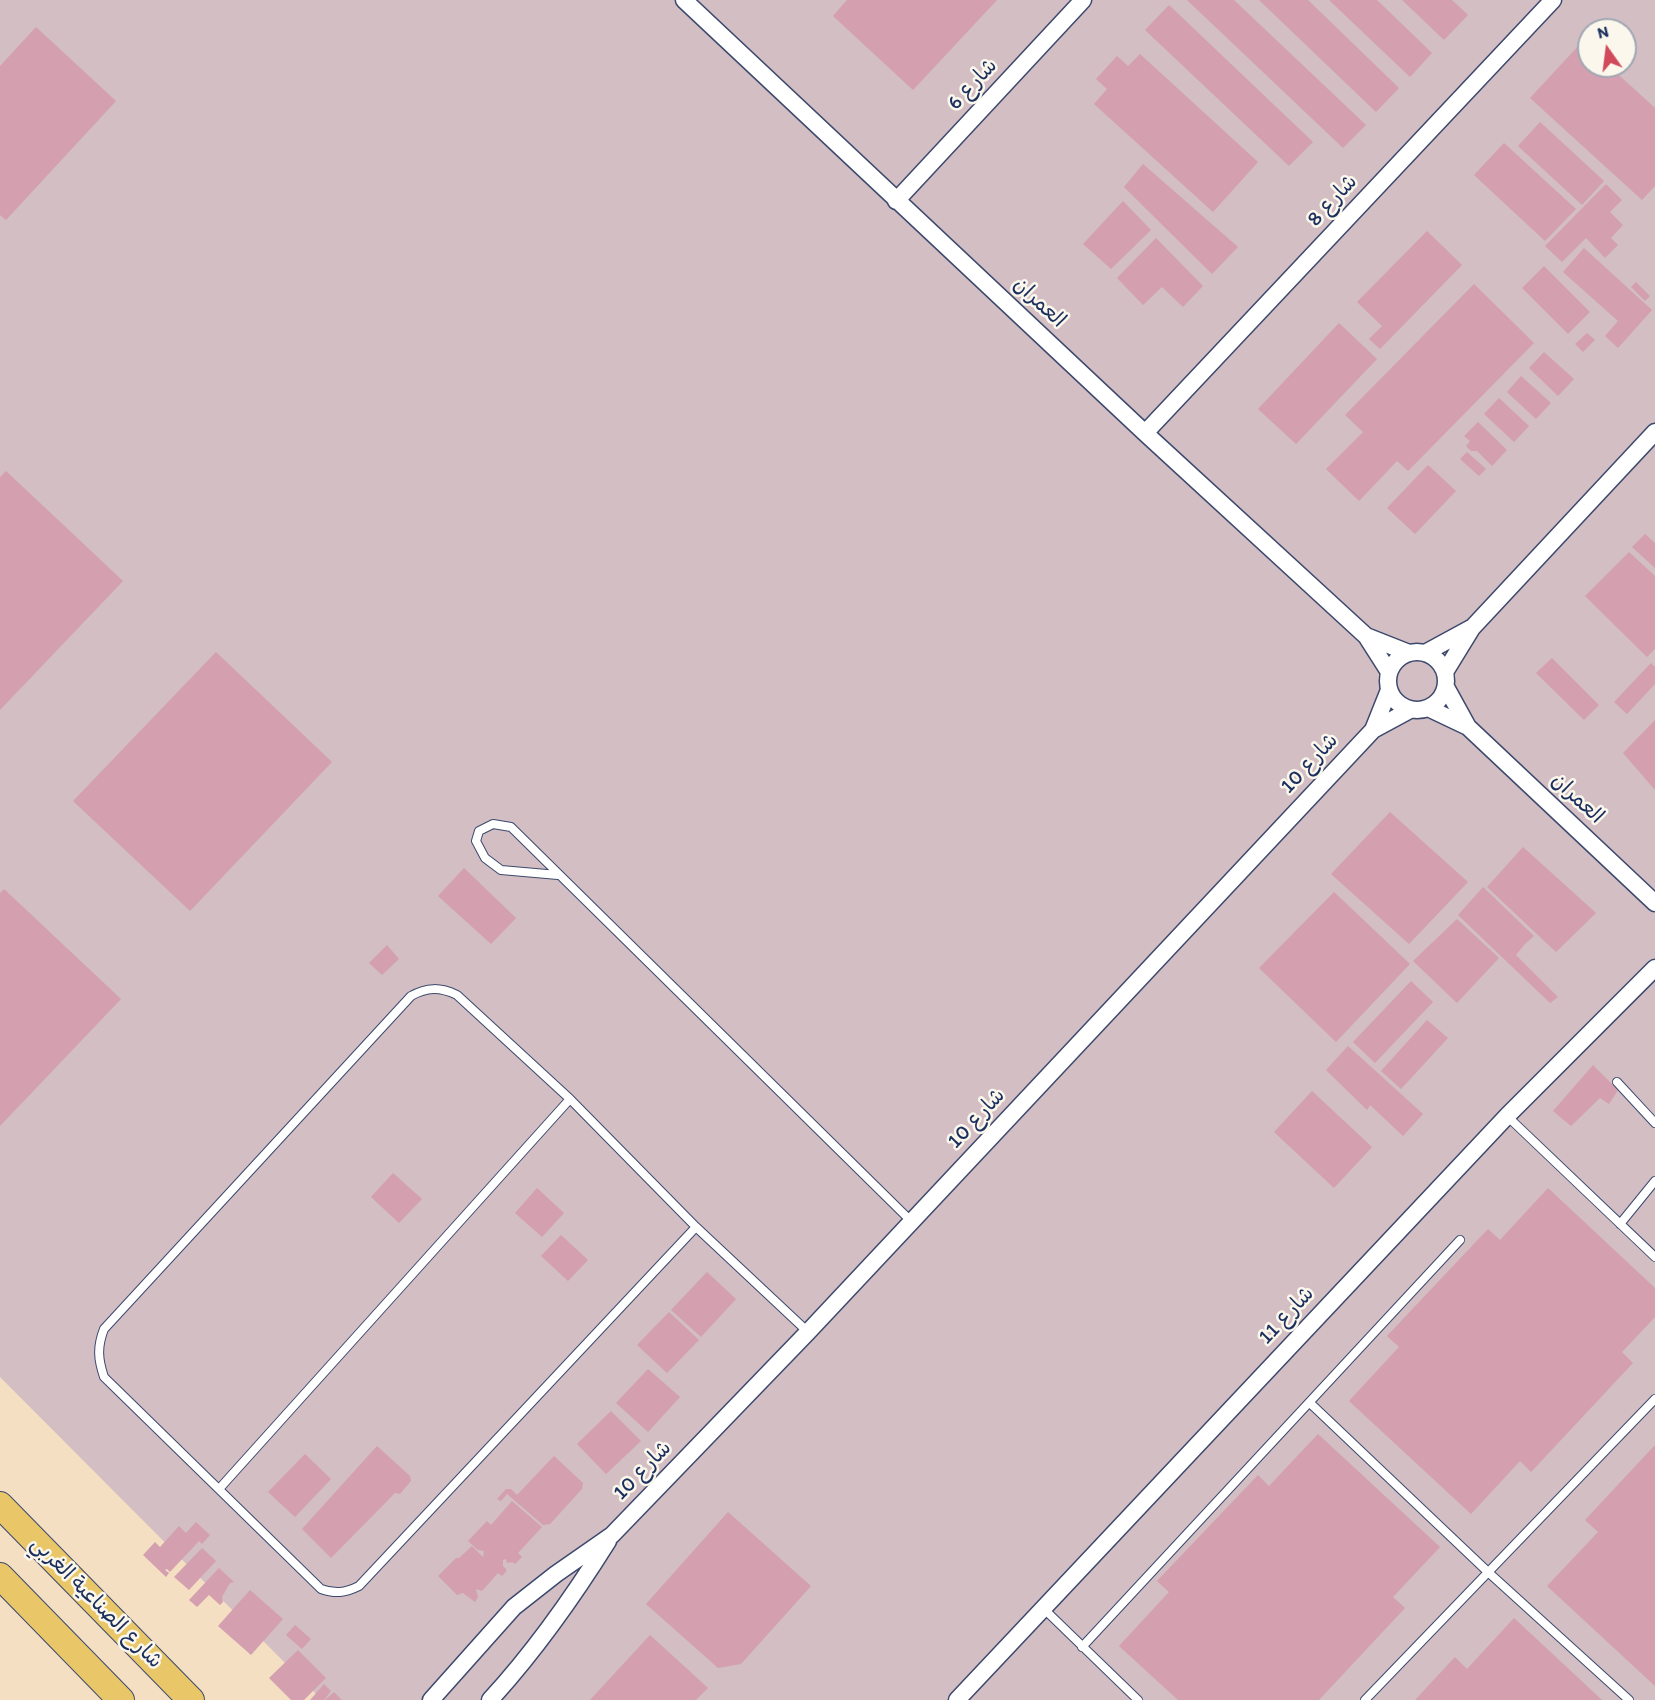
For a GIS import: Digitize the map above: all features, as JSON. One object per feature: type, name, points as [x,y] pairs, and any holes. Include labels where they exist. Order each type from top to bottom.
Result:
[{"type":"main road","name":"شارع الصناعية الغربي","points":[[0,1505],[192,1700]]},
{"type":"main road","points":[[0,1576],[122,1700]]},
{"type":"street","name":"العمران","points":[[684,0],[896,201],[1366,636],[1389,672]]},
{"type":"street","name":"شارع 6","points":[[896,201],[1083,0]]},
{"type":"street","name":"شارع 8","points":[[1145,433],[1553,0]]},
{"type":"street","points":[[1472,628],[1417,653],[1400,657],[1389,672],[1389,690],[1393,699],[1410,710],[1428,708],[1436,704],[1445,680],[1472,628],[1655,432]]},
{"type":"street","name":"العمران","points":[[1366,636],[1417,653]]},
{"type":"street","points":[[1417,653],[1437,660],[1445,680]]},
{"type":"street","name":"العمران","points":[[1445,680],[1468,727]]},
{"type":"street","name":"شارع 10","points":[[1373,730],[1389,690]]},
{"type":"street","name":"العمران","points":[[1428,708],[1468,727],[1655,903]]},
{"type":"street","name":"شارع 10","points":[[431,1700],[514,1607],[612,1535],[912,1222],[1373,730],[1410,710]]},
{"type":"street","name":"شارع 11","points":[[957,1700],[1507,1116],[1655,968]]},
{"type":"street","name":"شارع 10","points":[[490,1700],[513,1675],[571,1600],[612,1535]]},
{"type":"lane","points":[[558,875],[501,870],[485,858],[476,841],[479,831],[493,824],[511,827],[912,1222]]},
{"type":"lane","points":[[696,1227],[358,1586],[350,1591],[330,1592],[321,1589],[104,1377],[99,1361],[98,1344],[104,1329],[411,996],[422,990],[434,988],[457,995],[570,1099],[696,1227],[808,1332]]},
{"type":"lane","points":[[1617,1082],[1655,1123]]},
{"type":"lane","points":[[219,1489],[570,1099]]},
{"type":"lane","points":[[1507,1116],[1655,1257]]},
{"type":"lane","points":[[1620,1224],[1655,1181]]},
{"type":"lane","points":[[1082,1647],[1460,1240]]},
{"type":"lane","points":[[1365,1700],[1655,1400]]},
{"type":"lane","points":[[1310,1403],[1488,1572],[1629,1700]]},
{"type":"lane","points":[[1043,1608],[1138,1700]]},
{"type":"shaded area","points":[[0,0],[1655,0],[1655,1700],[322,1700],[0,1377]]},
{"type":"building","points":[[847,0],[997,0],[913,90],[833,16]]},
{"type":"building","points":[[1187,0],[1234,0],[1366,125],[1343,148]]},
{"type":"building","points":[[1259,0],[1308,0],[1399,88],[1376,112]]},
{"type":"building","points":[[1329,0],[1377,0],[1432,53],[1410,77]]},
{"type":"building","points":[[1402,0],[1452,0],[1468,15],[1444,40]]},
{"type":"building","points":[[1169,5],[1313,142],[1289,166],[1145,30]]},
{"type":"building","points":[[36,27],[116,101],[6,220],[0,215],[0,66]]},
{"type":"building","points":[[1577,47],[1577,78],[1622,78],[1655,108],[1655,186],[1642,200],[1530,98]]},
{"type":"building","points":[[1140,54],[1258,162],[1213,212],[1094,104],[1107,89],[1096,79],[1117,56],[1128,66]]},
{"type":"building","points":[[1540,122],[1604,181],[1582,205],[1518,146]]},
{"type":"building","points":[[1504,143],[1576,209],[1545,241],[1474,175]]},
{"type":"building","points":[[1143,164],[1238,247],[1212,274],[1124,187]]},
{"type":"building","points":[[1606,184],[1622,200],[1610,212],[1623,225],[1611,238],[1618,245],[1605,258],[1586,238],[1562,262],[1545,246]]},
{"type":"building","points":[[1123,201],[1151,230],[1111,269],[1083,244]]},
{"type":"building","points":[[1427,231],[1462,265],[1380,349],[1369,339],[1382,326],[1357,302]]},
{"type":"building","points":[[1156,238],[1203,286],[1183,307],[1162,287],[1143,305],[1117,278]]},
{"type":"building","points":[[1584,248],[1652,310],[1618,348],[1605,336],[1618,321],[1563,272]]},
{"type":"building","points":[[1544,266],[1590,312],[1568,334],[1522,288]]},
{"type":"building","points":[[1636,282],[1650,296],[1645,301],[1631,287]]},
{"type":"building","points":[[1474,284],[1534,343],[1408,471],[1397,461],[1359,501],[1326,469],[1363,432],[1345,415]]},
{"type":"building","points":[[1339,323],[1377,359],[1296,444],[1258,409]]},
{"type":"building","points":[[1587,333],[1595,340],[1583,352],[1575,344]]},
{"type":"building","points":[[1544,352],[1574,379],[1558,396],[1529,368]]},
{"type":"building","points":[[1521,376],[1551,403],[1536,419],[1507,392]]},
{"type":"building","points":[[1499,398],[1529,426],[1514,442],[1484,414]]},
{"type":"building","points":[[1478,422],[1507,450],[1492,466],[1477,451],[1471,451],[1466,446],[1470,441],[1464,436]]},
{"type":"building","points":[[1467,452],[1486,469],[1479,476],[1460,459]]},
{"type":"building","points":[[1428,465],[1456,491],[1415,534],[1387,508]]},
{"type":"building","points":[[6,471],[123,581],[0,710],[0,477]]},
{"type":"building","points":[[1645,534],[1655,543],[1655,568],[1632,547]]},
{"type":"building","points":[[1629,552],[1655,576],[1655,649],[1647,657],[1585,596]]},
{"type":"building","points":[[216,652],[332,762],[190,911],[73,801]]},
{"type":"building","points":[[1552,658],[1599,705],[1584,720],[1536,673]]},
{"type":"building","points":[[1651,663],[1655,667],[1655,684],[1627,714],[1614,702]]},
{"type":"building","points":[[1655,720],[1655,790],[1623,753]]},
{"type":"building","points":[[1390,812],[1468,882],[1409,944],[1331,874]]},
{"type":"building","points":[[1523,847],[1596,913],[1556,952],[1487,887]]},
{"type":"building","points":[[464,868],[516,918],[491,944],[438,896]]},
{"type":"building","points":[[1483,887],[1534,936],[1516,955],[1558,997],[1550,1003],[1458,915]]},
{"type":"building","points":[[4,889],[121,999],[0,1126],[0,893]]},
{"type":"building","points":[[1334,892],[1410,964],[1336,1042],[1259,968]]},
{"type":"building","points":[[1457,919],[1499,958],[1457,1003],[1413,961]]},
{"type":"building","points":[[387,945],[399,959],[382,975],[369,963]]},
{"type":"building","points":[[1411,981],[1433,1002],[1375,1063],[1353,1042]]},
{"type":"building","points":[[1427,1020],[1448,1038],[1401,1089],[1381,1071]]},
{"type":"building","points":[[1348,1046],[1423,1114],[1403,1136],[1370,1105],[1367,1110],[1326,1070]]},
{"type":"building","points":[[1593,1065],[1618,1090],[1609,1104],[1600,1098],[1571,1126],[1553,1111]]},
{"type":"building","points":[[1312,1091],[1372,1147],[1334,1188],[1274,1132]]},
{"type":"building","points":[[393,1173],[422,1199],[399,1223],[371,1197]]},
{"type":"building","points":[[537,1188],[564,1213],[542,1237],[515,1213]]},
{"type":"building","points":[[1548,1188],[1655,1288],[1655,1317],[1622,1352],[1633,1363],[1531,1472],[1520,1461],[1471,1514],[1349,1401],[1399,1347],[1387,1336],[1488,1229],[1500,1240]]},
{"type":"building","points":[[561,1235],[588,1260],[568,1281],[541,1256]]},
{"type":"building","points":[[707,1272],[736,1299],[701,1337],[671,1310]]},
{"type":"building","points":[[669,1312],[699,1340],[667,1373],[637,1345]]},
{"type":"building","points":[[648,1369],[680,1397],[648,1432],[616,1403]]},
{"type":"building","points":[[611,1411],[641,1441],[606,1474],[577,1444]]},
{"type":"building","points":[[1318,1434],[1440,1547],[1393,1597],[1405,1608],[1319,1700],[1178,1700],[1119,1646],[1169,1592],[1157,1581],[1258,1475],[1269,1486]]},
{"type":"building","points":[[1655,1445],[1655,1686],[1547,1586],[1598,1532],[1585,1520]]},
{"type":"building","points":[[377,1446],[410,1476],[411,1481],[400,1494],[395,1493],[331,1558],[302,1529]]},
{"type":"building","points":[[305,1454],[331,1479],[295,1517],[268,1492]]},
{"type":"building","points":[[554,1456],[583,1483],[582,1489],[550,1524],[543,1525],[507,1494],[501,1501],[497,1499],[506,1489],[511,1489],[517,1495]]},
{"type":"building","points":[[512,1501],[542,1527],[518,1553],[522,1557],[515,1564],[507,1563],[506,1559],[503,1560],[503,1566],[507,1570],[502,1576],[498,1573],[482,1591],[476,1589],[478,1597],[475,1602],[463,1593],[457,1595],[438,1576],[472,1546],[483,1557],[484,1551],[478,1550],[468,1541],[487,1521],[491,1525]]},
{"type":"building","points":[[728,1512],[811,1586],[741,1664],[718,1668],[646,1604]]},
{"type":"building","points":[[196,1522],[210,1535],[202,1544],[199,1541],[170,1572],[165,1570],[169,1573],[166,1577],[143,1555],[155,1542],[160,1547],[179,1526],[186,1533]]},
{"type":"building","points":[[202,1548],[216,1561],[189,1590],[174,1577]]},
{"type":"building","points":[[219,1568],[234,1582],[230,1583],[222,1597],[223,1602],[220,1605],[209,1595],[197,1607],[189,1600]]},
{"type":"building","points":[[250,1590],[283,1619],[251,1655],[218,1626]]},
{"type":"building","points":[[1514,1618],[1602,1700],[1415,1700],[1455,1657],[1467,1669]]},
{"type":"building","points":[[295,1625],[311,1639],[302,1649],[286,1635]]},
{"type":"building","points":[[650,1635],[708,1688],[696,1700],[590,1700]]},
{"type":"building","points":[[298,1650],[326,1678],[304,1700],[291,1700],[269,1678]]},
{"type":"building","points":[[324,1684],[331,1691],[324,1700],[310,1700]]},
{"type":"building","points":[[334,1692],[342,1700],[325,1700]]}]
